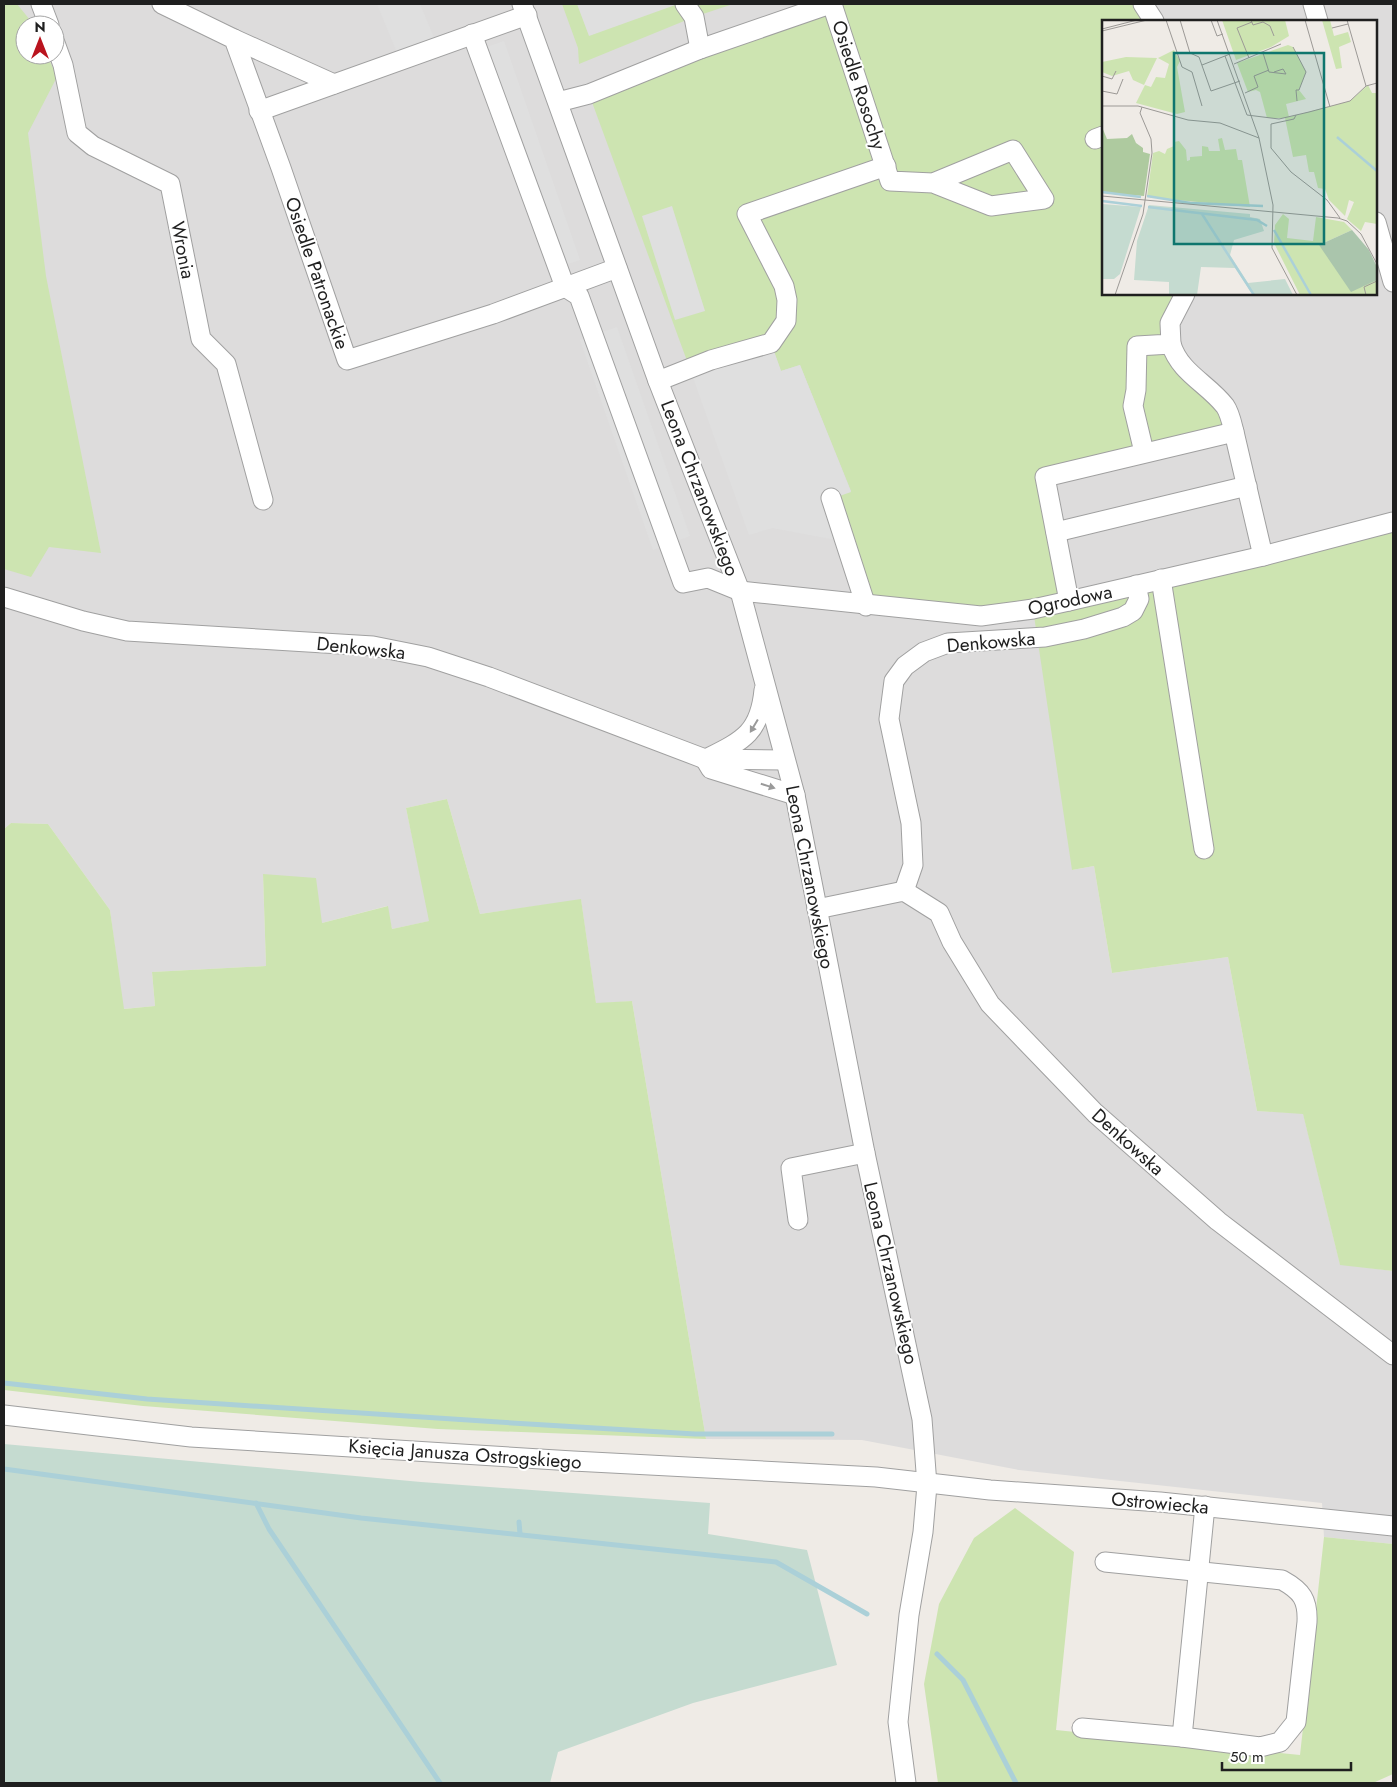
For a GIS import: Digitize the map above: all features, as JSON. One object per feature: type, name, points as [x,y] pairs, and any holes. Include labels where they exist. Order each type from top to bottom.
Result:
[{"type":"street","points":[[162,4],[334,84]]},
{"type":"street","points":[[685,4],[694,17],[700,49]]},
{"type":"street","name":"Osiedle Rosochy","points":[[558,102],[589,94],[700,49],[831,4],[890,181],[933,183],[991,206],[1044,199],[1014,150],[933,183]]},
{"type":"street","points":[[1143,4],[1153,20]]},
{"type":"street","points":[[1313,4],[1318,20]]},
{"type":"street","points":[[259,111],[472,34],[524,10]]},
{"type":"street","name":"Leona Chrzanowskiego","points":[[524,10],[658,381],[740,591],[795,795],[865,1153],[896,1303],[915,1378],[922,1419],[927,1485],[923,1532],[909,1615],[898,1722],[906,1783]]},
{"type":"street","points":[[472,34],[565,287]]},
{"type":"street","name":"Osiedle Patronackie","points":[[234,39],[281,168],[346,360],[494,314],[618,268]]},
{"type":"street","name":"Wronia","points":[[63,65],[77,133],[93,146],[170,184],[201,339],[226,364],[263,500]]},
{"type":"street","name":"Osiedle Rosochy","points":[[658,381],[711,360],[771,343],[786,321],[787,300],[784,286],[747,214],[886,166]]},
{"type":"street","points":[[1377,226],[1393,282]]},
{"type":"street","name":"Ogrodowa","points":[[565,287],[579,296],[683,583],[708,578],[740,591],[866,606],[981,616],[1033,609],[1069,601],[1263,556],[1393,522]]},
{"type":"street","points":[[1184,295],[1170,323],[1171,344],[1176,358],[1187,371],[1210,389],[1226,408],[1234,432],[1263,556]]},
{"type":"street","points":[[1144,452],[1133,406],[1136,390],[1138,346],[1171,344]]},
{"type":"street","points":[[1069,601],[1045,477],[1234,432]]},
{"type":"street","points":[[1056,532],[1247,486]]},
{"type":"street","points":[[831,498],[866,606]]},
{"type":"street","points":[[1161,579],[1204,850]]},
{"type":"street","name":"Denkowska","points":[[1136,585],[1139,600],[1133,611],[1123,617],[1045,637],[948,643],[924,652],[905,666],[894,681],[890,719],[912,823],[913,865],[904,891],[939,914],[952,942],[990,1004],[1094,1113],[1218,1221],[1393,1355]]},
{"type":"street","name":"Denkowska","points":[[4,598],[83,621],[127,631],[373,646],[428,657],[489,677],[705,759],[785,760]]},
{"type":"street","points":[[705,759],[742,740],[749,734],[762,709],[765,679]]},
{"type":"street","name":"Denkowska","points":[[705,759],[711,770],[795,795]]},
{"type":"street","points":[[817,909],[904,891]]},
{"type":"street","points":[[798,1220],[792,1168],[865,1153]]},
{"type":"street","name":"Księcia Janusza Ostrogskiego","points":[[4,1415],[191,1437],[572,1461],[876,1477],[927,1485]]},
{"type":"street","name":"Ostrowiecka","points":[[927,1485],[1205,1506],[1393,1526]]},
{"type":"street","points":[[1182,1737],[1205,1506]]},
{"type":"street","points":[[1082,1728],[1182,1737],[1260,1747],[1272,1745],[1286,1736],[1296,1722],[1308,1607],[1304,1595],[1296,1587],[1282,1580],[1197,1573],[1105,1562]]},
{"type":"shaded area","points":[[4,4],[1393,4],[1393,522],[1072,870],[1094,866],[1112,973],[1228,957],[1257,1111],[1303,1113],[1340,1264],[1393,1271],[1393,1544],[1324,1537],[1322,1503],[1019,1470],[862,1440],[706,1439],[632,1001],[596,1004],[581,900],[480,914],[447,799],[406,808],[430,921],[392,929],[387,906],[322,923],[263,875],[266,966],[152,972],[155,1006],[123,1009],[110,910],[48,824],[11,823],[4,829]]},
{"type":"shaded area","points":[[377,4],[420,4],[435,40],[398,55]]},
{"type":"shaded area","points":[[577,4],[678,4],[589,36]]},
{"type":"shaded area","points":[[504,41],[580,260],[553,269],[478,50]]},
{"type":"shaded area","points":[[672,206],[705,311],[675,320],[642,216]]},
{"type":"shaded area","points":[[617,327],[690,536],[653,550],[580,340]]},
{"type":"shaded area","points":[[771,343],[781,371],[800,365],[851,492],[831,499],[847,542],[772,528],[749,535],[690,369]]},
{"type":"green space","points":[[4,4],[17,4],[26,15],[15,15],[15,65],[52,65],[57,77],[28,133],[46,276],[101,553],[49,547],[31,577],[4,569]]},
{"type":"green space","points":[[562,4],[733,4],[694,17],[579,64],[578,48]]},
{"type":"green space","points":[[830,4],[1143,4],[1153,20],[1102,20],[1102,295],[1191,295],[1171,345],[1234,432],[1045,477],[1069,601],[1393,522],[1393,1271],[1340,1265],[1303,1114],[1257,1111],[1228,957],[1112,973],[1094,866],[1072,870],[1033,609],[866,606],[831,498],[851,491],[800,365],[781,371],[771,343],[690,369],[589,94]]},
{"type":"green space","points":[[447,799],[480,914],[581,899],[596,1003],[632,1001],[706,1439],[438,1429],[143,1406],[4,1390],[4,829],[11,823],[48,824],[110,910],[124,1009],[155,1006],[152,972],[266,966],[263,874],[316,878],[322,923],[388,906],[392,929],[429,921],[406,808]]},
{"type":"green space","points":[[4,1444],[421,1482],[710,1503],[708,1534],[807,1550],[837,1665],[693,1703],[558,1752],[550,1783],[4,1783]]},
{"type":"green space","points":[[1015,1508],[1074,1552],[1056,1730],[1300,1755],[1324,1537],[1393,1544],[1393,1774],[1373,1783],[938,1783],[924,1684],[939,1604],[974,1538]]},
{"type":"waterway","points":[[4,1383],[147,1399],[512,1423],[695,1434],[832,1434]]},
{"type":"waterway","points":[[4,1469],[361,1518],[776,1562],[867,1614]]},
{"type":"waterway","points":[[256,1503],[269,1529],[440,1783]]},
{"type":"waterway","points":[[519,1522],[520,1534]]},
{"type":"waterway","points":[[937,1654],[963,1680],[1016,1783]]}]
